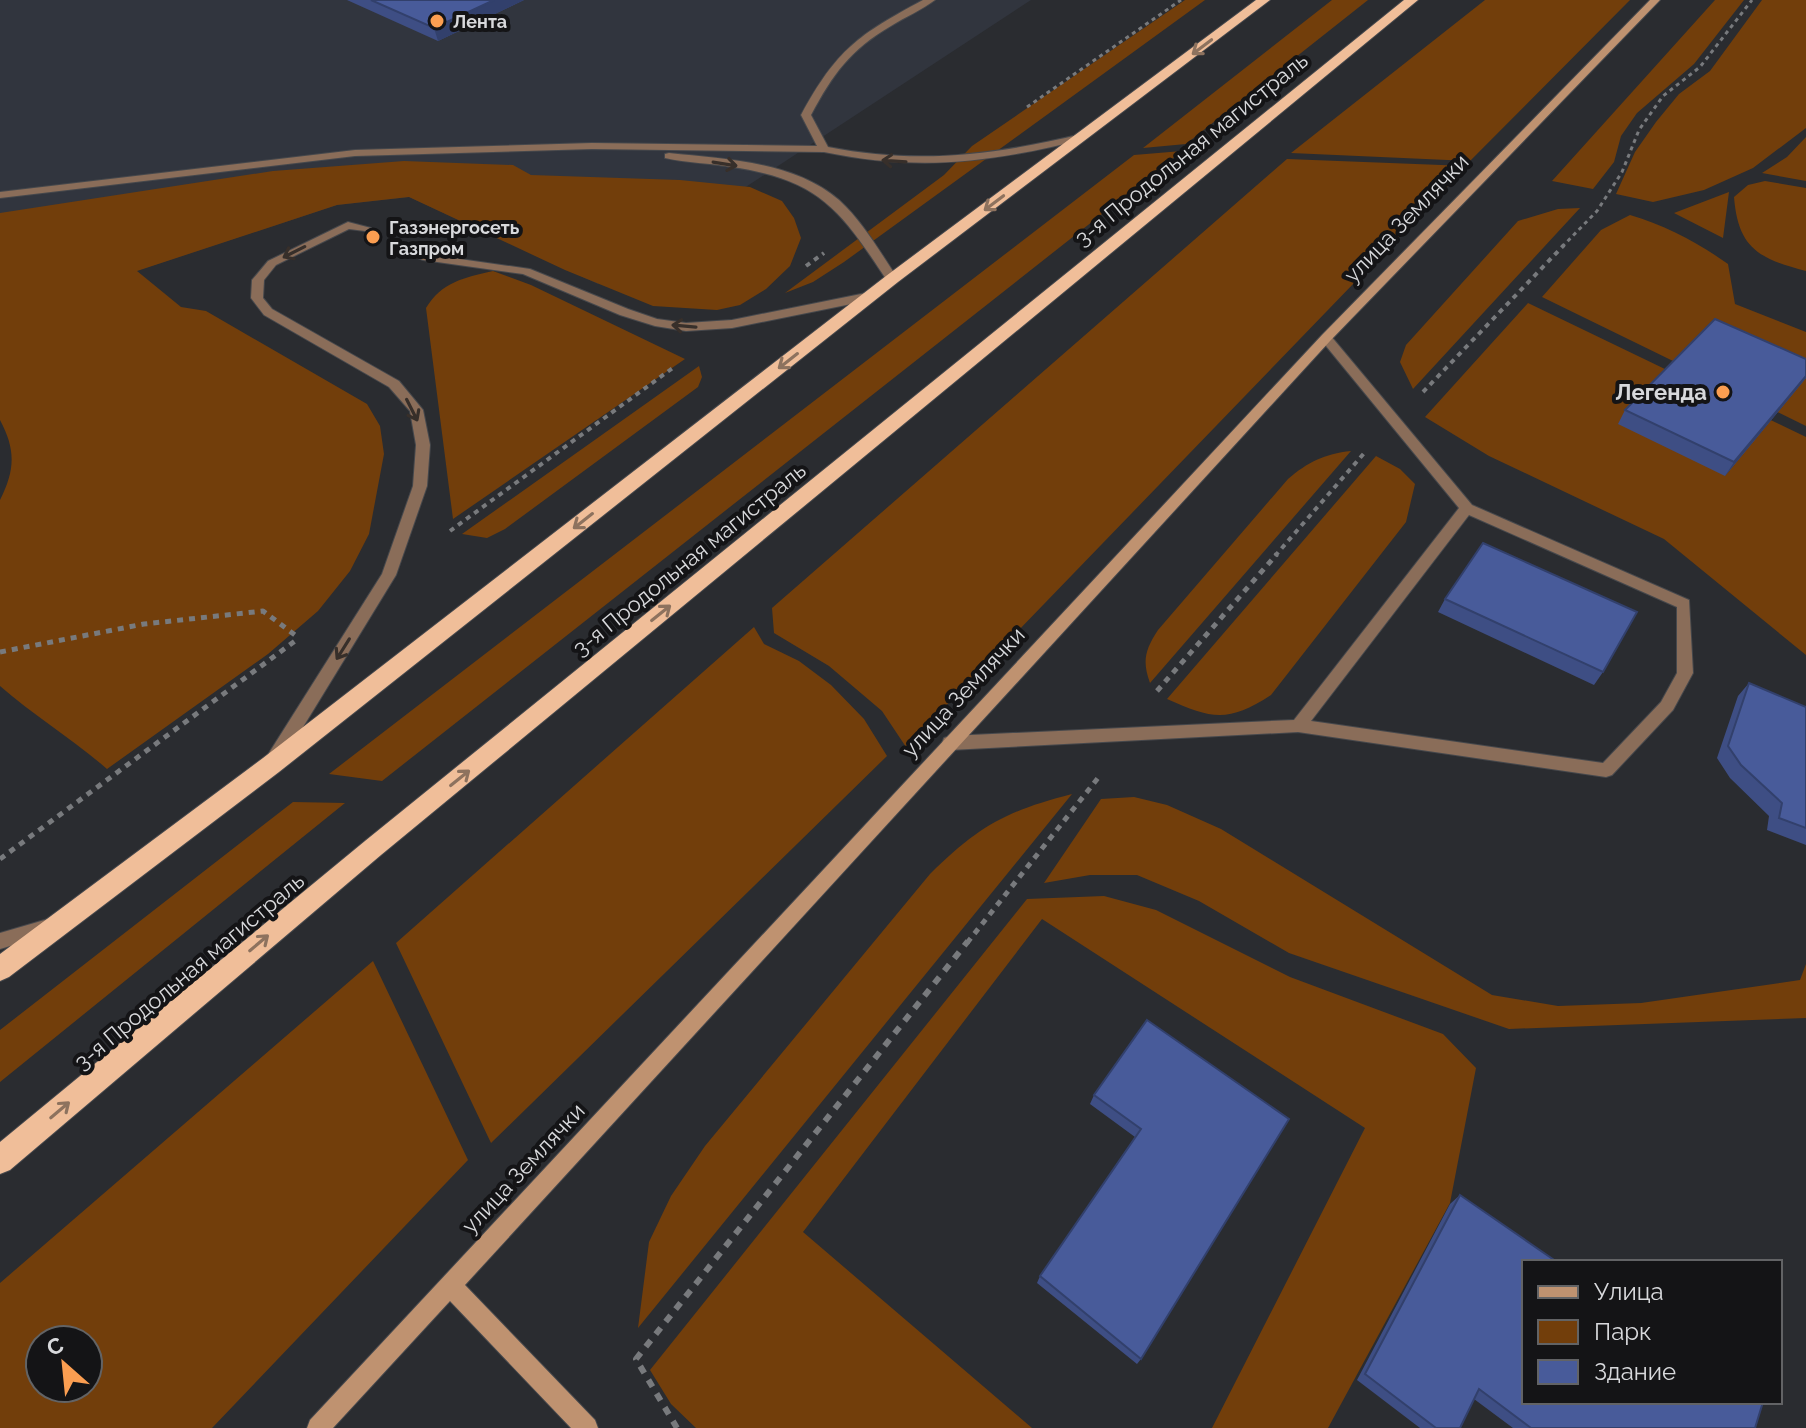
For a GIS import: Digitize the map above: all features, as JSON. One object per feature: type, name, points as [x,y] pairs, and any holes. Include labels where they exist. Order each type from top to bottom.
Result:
[{"type":"highway","points":[[0,969],[271,765],[892,279],[1264,0]]},
{"type":"highway","name":"3-я Продольная магистраль","points":[[0,1160],[373,848],[1412,0]]},
{"type":"main road","name":"улица Землячки","points":[[318,1428],[1326,338],[1655,0]]},
{"type":"main road","points":[[451,1286],[587,1428]]},
{"type":"lane","points":[[824,149],[806,115],[844,56],[883,27],[930,0]]},
{"type":"lane","points":[[0,195],[355,153],[592,146],[824,149],[895,162],[949,162],[1010,156],[1082,137]]},
{"type":"lane","points":[[592,146],[795,176],[832,199],[858,227],[892,279]]},
{"type":"lane","points":[[271,765],[389,575],[420,486],[423,445],[416,410],[394,384],[268,312],[257,298],[258,280],[272,263],[348,225],[365,228]]},
{"type":"lane","points":[[394,245],[423,257],[526,271],[655,322],[686,327],[732,324],[871,296]]},
{"type":"lane","points":[[950,743],[1298,726],[1606,770],[1667,706],[1685,673],[1684,604],[1467,508],[1326,338]]},
{"type":"lane","points":[[1298,726],[1467,508]]},
{"type":"lane","points":[[0,941],[61,923]]},
{"type":"path","points":[[1026,108],[1181,0]]},
{"type":"path","points":[[800,270],[858,227]]},
{"type":"path","points":[[389,575],[732,324]]},
{"type":"path","points":[[0,652],[144,624],[263,611],[299,638]]},
{"type":"path","points":[[296,652],[299,638]]},
{"type":"path","points":[[0,859],[299,638]]},
{"type":"shaded area","points":[[0,0],[1031,0],[598,284],[409,197],[337,205],[136,271],[0,345]]},
{"type":"green space","points":[[1185,0],[1205,0],[844,262],[813,282],[785,293],[944,175],[972,146]]},
{"type":"green space","points":[[1332,0],[1368,0],[1186,144],[1143,148]]},
{"type":"green space","points":[[1485,0],[1630,0],[1470,161],[1291,153]]},
{"type":"green space","points":[[1715,0],[1744,0],[1694,64],[1637,113],[1621,136],[1614,162],[1593,189],[1552,181]]},
{"type":"green space","points":[[1762,0],[1806,0],[1806,128],[1753,168],[1704,190],[1653,202],[1616,194],[1635,152],[1656,122],[1679,94],[1710,71]]},
{"type":"green space","points":[[1806,137],[1806,181],[1762,173],[1787,157]]},
{"type":"green space","points":[[1182,151],[382,781],[329,774],[1134,155]]},
{"type":"green space","points":[[1287,159],[1467,166],[906,747],[882,711],[829,666],[774,633],[772,608]]},
{"type":"green space","points":[[404,161],[513,165],[531,175],[680,180],[750,187],[782,201],[794,218],[801,238],[790,266],[766,289],[740,305],[717,310],[653,306],[565,270],[409,197],[337,205],[137,271],[181,307],[206,311],[367,404],[380,426],[384,454],[369,534],[350,571],[318,611],[268,654],[107,769],[0,686],[0,500],[9,479],[12,460],[9,441],[0,420],[0,213],[273,171]]},
{"type":"green space","points":[[1765,181],[1806,188],[1806,271],[1764,256],[1746,240],[1740,228],[1734,197],[1748,185]]},
{"type":"green space","points":[[1729,192],[1723,238],[1674,213]]},
{"type":"green space","points":[[1580,208],[1413,389],[1400,362],[1406,345],[1518,221],[1558,209]]},
{"type":"green space","points":[[1630,215],[1681,235],[1728,264],[1735,304],[1806,332],[1806,426],[1542,297],[1601,230]]},
{"type":"green space","points":[[493,271],[531,285],[685,359],[453,519],[426,308],[446,287]]},
{"type":"green space","points":[[1528,303],[1806,437],[1806,655],[1664,539],[1489,456],[1425,417]]},
{"type":"green space","points":[[699,366],[702,377],[698,387],[505,529],[487,538],[462,534]]},
{"type":"green space","points":[[1351,451],[1150,683],[1146,656],[1158,630],[1288,479],[1317,460]]},
{"type":"green space","points":[[1376,456],[1400,469],[1415,484],[1406,522],[1271,695],[1243,710],[1220,715],[1196,711],[1167,699]]},
{"type":"green space","points":[[754,627],[764,644],[799,661],[831,685],[864,719],[887,756],[491,1143],[396,943]]},
{"type":"green space","points":[[1072,794],[638,1328],[649,1242],[671,1196],[705,1146],[930,874],[995,822],[1029,807]]},
{"type":"green space","points":[[1134,797],[1167,805],[1221,829],[1492,995],[1558,1006],[1641,1003],[1800,980],[1806,964],[1806,1018],[1509,1029],[1289,953],[1199,901],[1137,875],[1090,875],[1044,883],[1101,799]]},
{"type":"green space","points":[[293,802],[345,803],[0,1082],[0,1030]]},
{"type":"green space","points":[[1104,896],[1156,910],[1290,977],[1443,1034],[1476,1068],[1450,1203],[1328,1428],[1212,1428],[1365,1128],[1042,919],[803,1232],[1032,1428],[696,1428],[671,1404],[650,1370],[1027,899]]},
{"type":"green space","points":[[373,961],[468,1160],[212,1428],[0,1428],[0,1283]]},
{"type":"building","points":[[371,0],[494,0],[434,28]]},
{"type":"building","name":"Легенда","points":[[1715,319],[1806,359],[1806,376],[1734,462],[1625,410]]},
{"type":"building","points":[[1483,543],[1637,612],[1603,672],[1445,599]]},
{"type":"building","points":[[1749,683],[1806,707],[1806,828],[1779,818],[1782,803],[1741,765],[1728,746]]},
{"type":"building","points":[[1147,1020],[1289,1119],[1141,1359],[1040,1276],[1141,1129],[1094,1095]]},
{"type":"building","points":[[1460,1195],[1554,1260],[1522,1260],[1522,1404],[1762,1404],[1755,1428],[1531,1428],[1479,1389],[1460,1428],[1436,1428],[1365,1374]]},
{"type":"place","name":"Лента","points":[[437,21]]},
{"type":"place","name":"Газэнергосеть Газпром","points":[[373,237]]},
{"type":"place","name":"Легенда","points":[[1723,392]]}]
